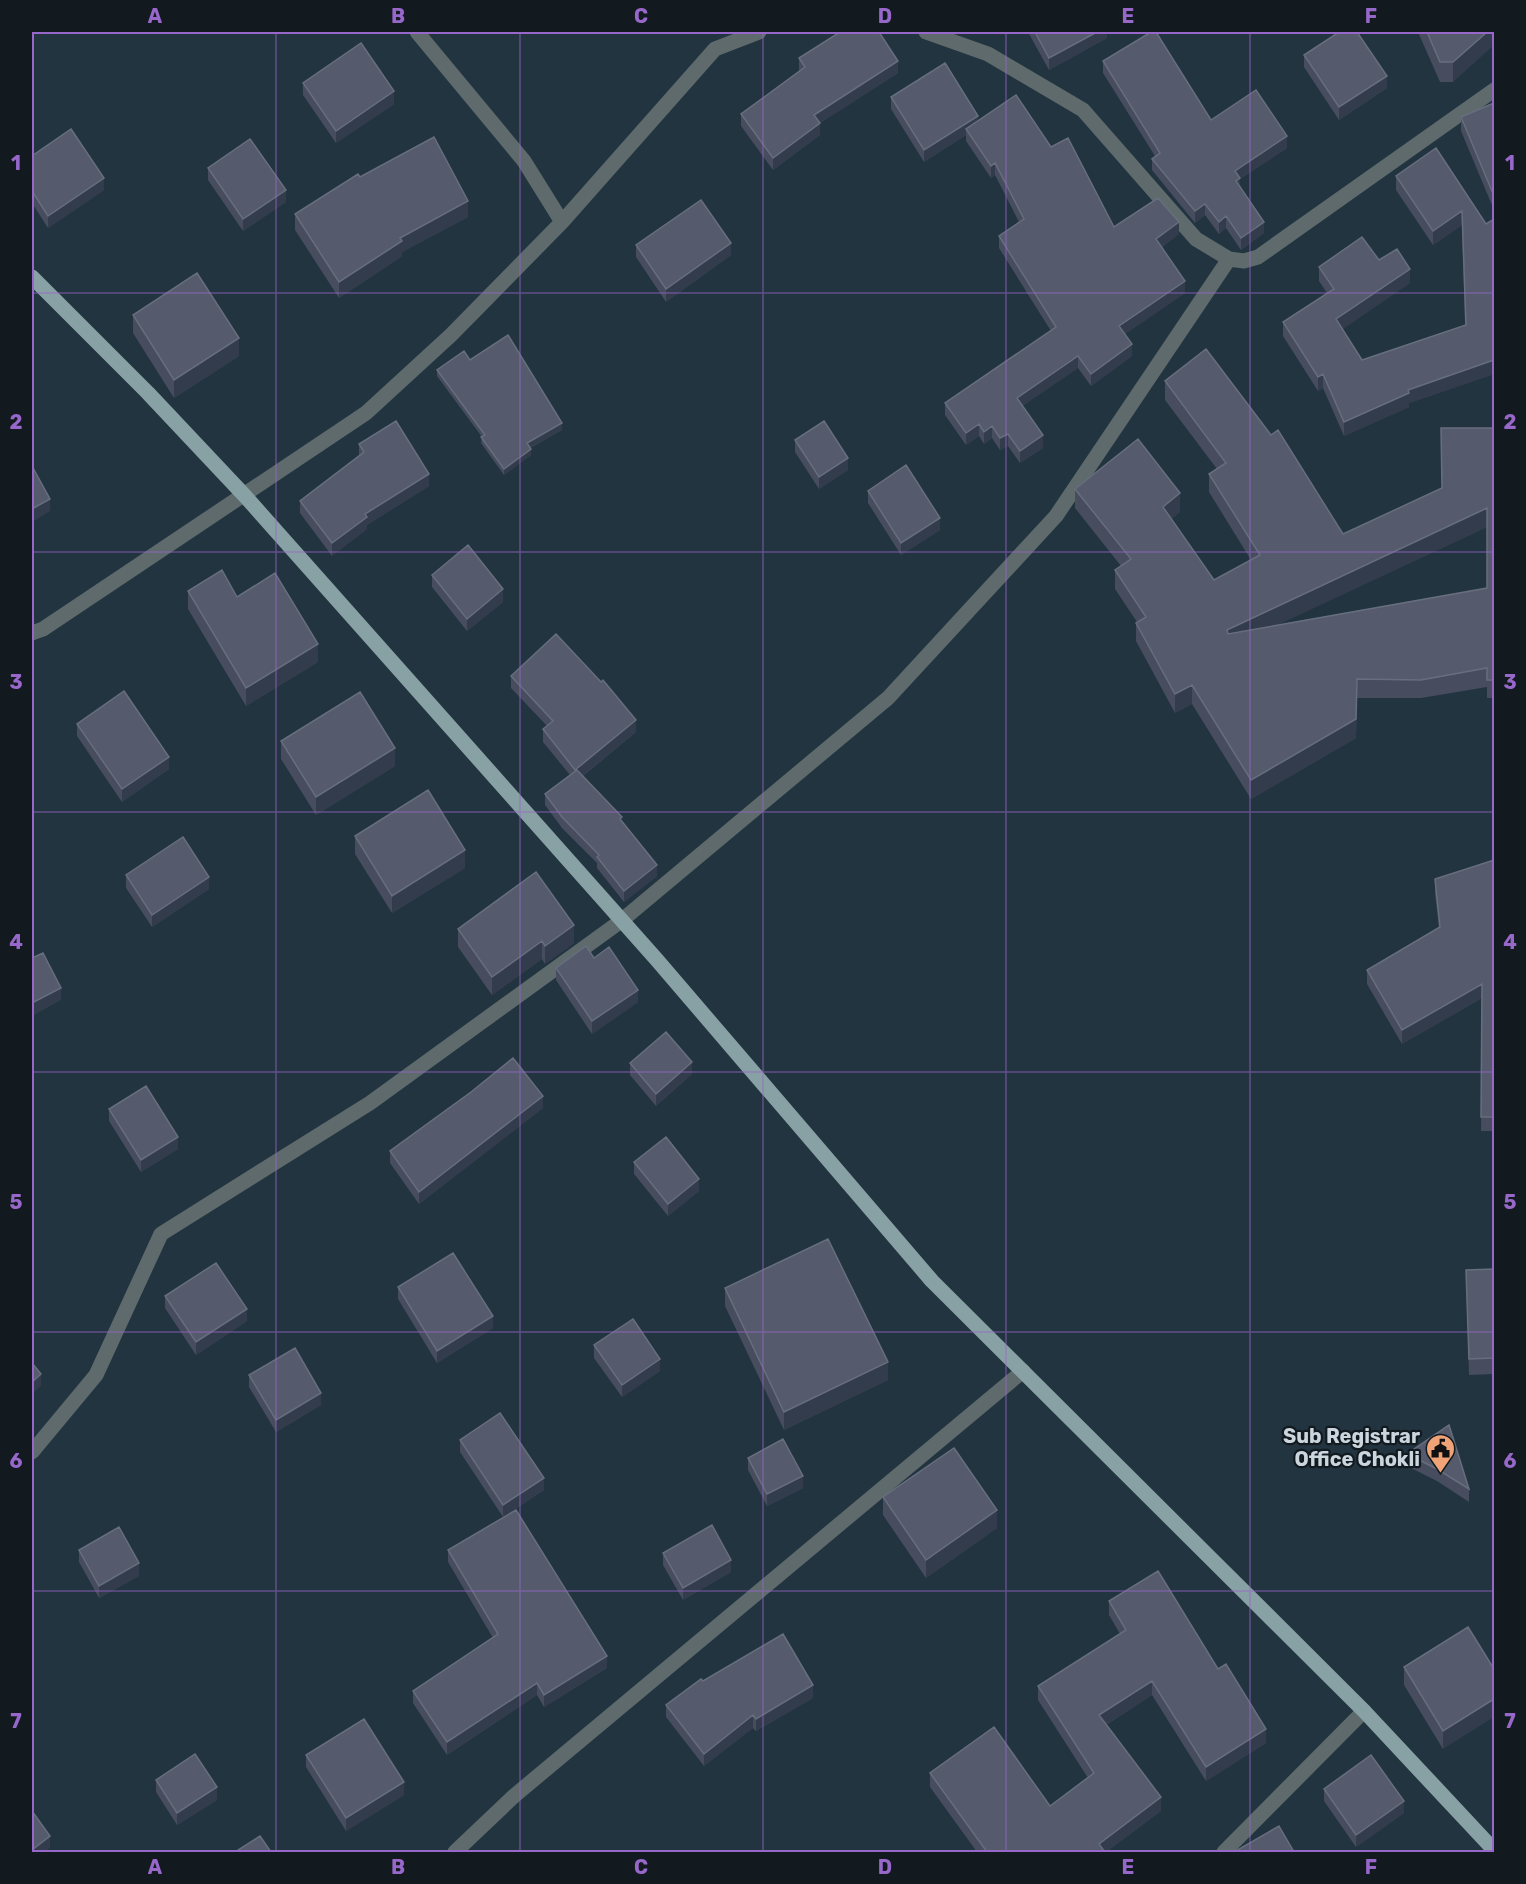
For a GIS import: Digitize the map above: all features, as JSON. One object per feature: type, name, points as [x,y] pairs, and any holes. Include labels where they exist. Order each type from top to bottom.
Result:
[{"type":"main road","points":[[32,277],[148,393],[245,496],[621,921],[932,1281],[1364,1711],[1494,1850]]},
{"type":"street","points":[[417,32],[524,161],[562,222]]},
{"type":"street","points":[[32,633],[43,629],[245,496],[366,413],[451,335],[562,222],[715,49],[759,32]]},
{"type":"street","points":[[926,32],[988,54],[1083,110],[1139,170],[1196,239],[1229,259],[1244,261],[1258,257],[1494,90]]},
{"type":"street","points":[[32,1452],[96,1375],[161,1234],[370,1103],[621,921],[758,810],[888,698],[1056,516],[1229,259]]},
{"type":"street","points":[[455,1852],[523,1788],[1023,1371]]},
{"type":"street","points":[[1224,1852],[1364,1711]]},
{"type":"building","points":[[840,32],[879,32],[898,61],[814,115],[820,123],[773,158],[741,114],[805,67],[799,58]]},
{"type":"building","points":[[1035,32],[1097,32],[1049,58]]},
{"type":"building","points":[[1151,32],[1156,32],[1211,120],[1256,90],[1287,136],[1235,171],[1240,178],[1236,181],[1264,222],[1241,238],[1226,216],[1219,222],[1205,204],[1195,211],[1152,159],[1160,153],[1103,61]]},
{"type":"building","points":[[1339,32],[1357,32],[1387,76],[1339,107],[1304,55]]},
{"type":"building","points":[[1427,32],[1487,32],[1453,62],[1440,62]]},
{"type":"building","points":[[361,43],[394,91],[336,131],[303,83]]},
{"type":"building","points":[[945,63],[978,116],[924,150],[891,97]]},
{"type":"building","points":[[1016,95],[1051,147],[1068,138],[1114,227],[1158,198],[1179,222],[1156,239],[1185,281],[1119,326],[1132,344],[1091,374],[1078,356],[1017,398],[1043,435],[1020,451],[1008,434],[1000,438],[992,426],[984,432],[979,424],[966,433],[945,403],[1056,327],[999,236],[1024,219],[995,163],[991,166],[966,129]]},
{"type":"building","points":[[1494,103],[1494,196],[1461,117]]},
{"type":"building","points":[[71,129],[104,178],[48,216],[32,191],[32,156]]},
{"type":"building","points":[[434,137],[468,201],[400,238],[402,241],[339,282],[295,214],[358,174],[360,177]]},
{"type":"building","points":[[250,139],[286,190],[243,219],[208,168]]},
{"type":"building","points":[[1436,148],[1486,224],[1494,219],[1494,360],[1408,390],[1409,393],[1344,422],[1323,374],[1318,377],[1283,322],[1334,289],[1319,267],[1362,237],[1379,260],[1397,249],[1410,269],[1336,319],[1362,360],[1466,325],[1462,211],[1433,231],[1396,176]]},
{"type":"building","points":[[701,200],[731,243],[666,289],[636,245]]},
{"type":"building","points":[[197,273],[239,338],[174,380],[133,315]]},
{"type":"building","points":[[508,335],[562,423],[527,443],[531,449],[504,469],[481,437],[485,435],[437,370],[464,351],[470,360]]},
{"type":"building","points":[[1206,349],[1271,435],[1278,430],[1343,534],[1442,488],[1441,428],[1494,428],[1494,680],[1487,680],[1487,668],[1421,680],[1357,679],[1356,719],[1251,780],[1192,685],[1175,694],[1136,623],[1146,617],[1115,570],[1131,559],[1075,489],[1138,439],[1180,493],[1163,507],[1214,580],[1260,555],[1209,474],[1226,463],[1165,381]],"holes":[[[1487,508],[1487,588],[1228,634],[1227,630]]]},
{"type":"building","points":[[396,421],[429,474],[365,514],[367,517],[332,543],[300,501],[364,452],[359,444]]},
{"type":"building","points":[[824,421],[848,458],[819,477],[795,440]]},
{"type":"building","points":[[906,465],[940,518],[901,543],[868,491]]},
{"type":"building","points":[[32,466],[50,499],[32,509]]},
{"type":"building","points":[[468,545],[503,589],[467,619],[432,575]]},
{"type":"building","points":[[222,570],[237,597],[275,573],[318,644],[246,688],[188,591]]},
{"type":"building","points":[[556,634],[601,682],[603,680],[636,720],[575,770],[543,729],[553,721],[511,676]]},
{"type":"building","points":[[124,691],[169,757],[122,789],[77,724]]},
{"type":"building","points":[[360,692],[395,748],[316,797],[281,741]]},
{"type":"building","points":[[577,770],[622,817],[620,819],[657,865],[624,891],[597,857],[599,855],[562,817],[545,794]]},
{"type":"building","points":[[428,790],[465,850],[392,896],[355,836]]},
{"type":"building","points":[[183,837],[209,877],[152,915],[126,875]]},
{"type":"building","points":[[1494,860],[1494,1117],[1481,1117],[1482,984],[1402,1030],[1367,970],[1440,927],[1435,879]]},
{"type":"building","points":[[536,872],[574,925],[545,946],[542,941],[492,977],[458,929]]},
{"type":"building","points":[[586,946],[594,958],[609,947],[638,990],[592,1021],[556,968]]},
{"type":"building","points":[[43,953],[61,988],[32,1003],[32,958]]},
{"type":"building","points":[[666,1032],[692,1062],[656,1094],[630,1063]]},
{"type":"building","points":[[513,1058],[543,1096],[419,1192],[390,1151]]},
{"type":"building","points":[[146,1086],[178,1137],[141,1160],[109,1109]]},
{"type":"building","points":[[666,1137],[699,1179],[668,1204],[634,1162]]},
{"type":"building","points":[[828,1239],[888,1362],[784,1412],[725,1288]]},
{"type":"building","points":[[453,1253],[493,1316],[437,1351],[398,1287]]},
{"type":"building","points":[[216,1263],[247,1309],[196,1342],[165,1296]]},
{"type":"building","points":[[1494,1269],[1494,1358],[1469,1359],[1466,1270]]},
{"type":"building","points":[[633,1319],[660,1359],[622,1385],[594,1345]]},
{"type":"building","points":[[295,1348],[321,1393],[276,1420],[249,1375]]},
{"type":"building","points":[[32,1363],[41,1374],[32,1382]]},
{"type":"building","points":[[500,1413],[544,1478],[503,1505],[460,1440]]},
{"type":"building","points":[[1449,1425],[1469,1489],[1407,1454]]},
{"type":"building","points":[[783,1439],[803,1476],[767,1494],[748,1458]]},
{"type":"building","points":[[954,1448],[997,1510],[926,1560],[883,1497]]},
{"type":"building","points":[[516,1510],[607,1656],[544,1695],[537,1683],[447,1742],[413,1691],[498,1634],[448,1550]]},
{"type":"building","points":[[712,1525],[731,1560],[683,1588],[663,1553]]},
{"type":"building","points":[[119,1527],[139,1563],[99,1586],[79,1550]]},
{"type":"building","points":[[1158,1571],[1218,1669],[1226,1664],[1266,1729],[1206,1767],[1152,1681],[1099,1715],[1161,1797],[1099,1844],[1105,1852],[987,1852],[930,1773],[994,1727],[1050,1806],[1094,1773],[1038,1686],[1126,1630],[1109,1601]]},
{"type":"building","points":[[1468,1627],[1494,1669],[1494,1699],[1443,1731],[1404,1667]]},
{"type":"building","points":[[783,1634],[813,1685],[756,1719],[753,1715],[704,1754],[666,1705],[701,1679],[703,1681]]},
{"type":"building","points":[[364,1719],[404,1782],[346,1818],[306,1755]]},
{"type":"building","points":[[195,1754],[217,1787],[177,1813],[156,1780]]},
{"type":"building","points":[[1371,1755],[1404,1801],[1356,1835],[1324,1789]]},
{"type":"building","points":[[32,1811],[50,1836],[32,1850]]},
{"type":"building","points":[[1279,1826],[1294,1852],[1234,1852]]},
{"type":"building","points":[[260,1836],[271,1852],[235,1852]]},
{"type":"place","name":"Sub Registrar Office Chokli","points":[[1441,1474]]}]
